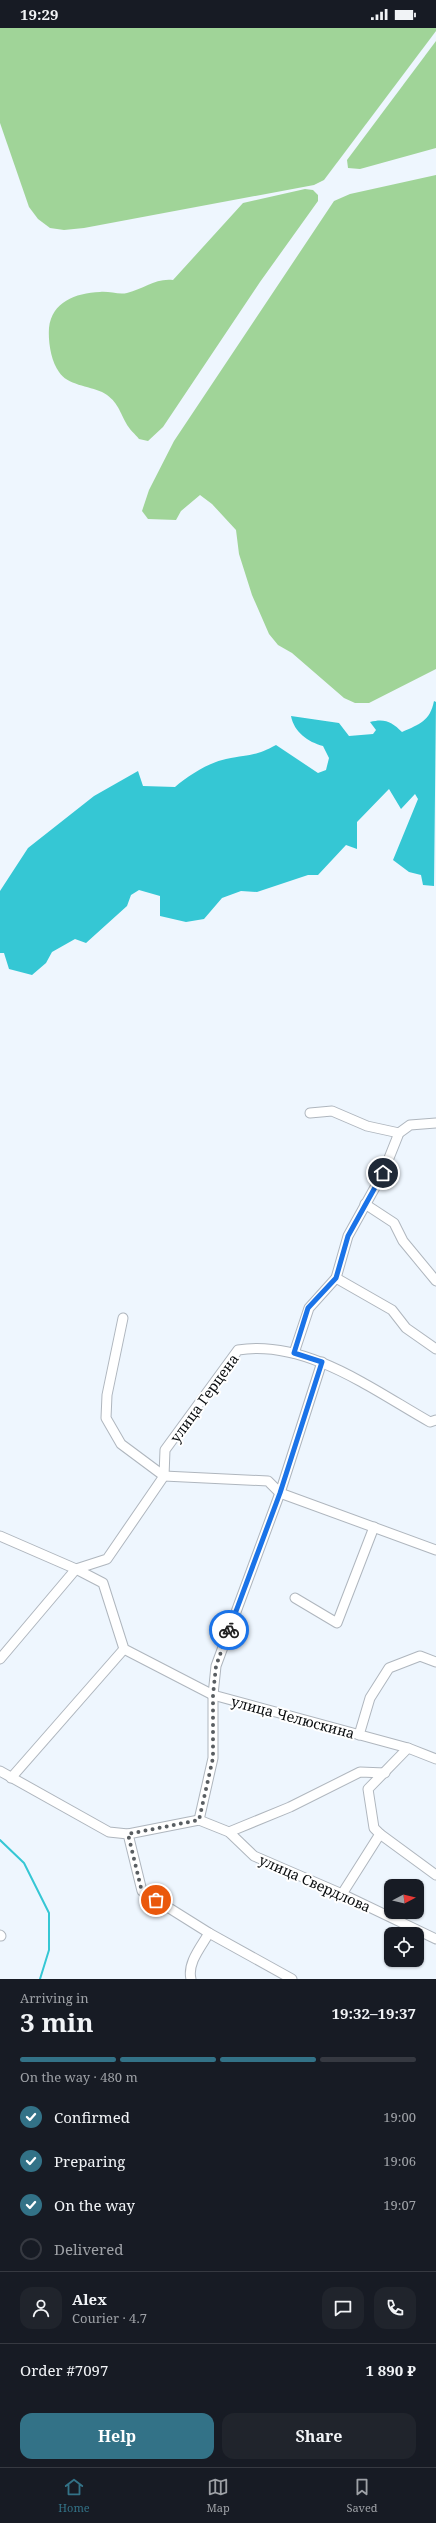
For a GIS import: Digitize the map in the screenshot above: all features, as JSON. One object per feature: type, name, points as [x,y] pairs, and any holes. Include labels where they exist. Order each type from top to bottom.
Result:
[{"type":"street","points":[[310,1114],[332,1111],[367,1126],[399,1133]]},
{"type":"street","points":[[294,1353],[308,1308],[336,1278],[348,1236],[383,1173],[399,1133],[410,1125],[436,1123]]},
{"type":"street","points":[[365,1204],[394,1223],[404,1241],[436,1280]]},
{"type":"street","points":[[336,1278],[392,1310],[406,1328],[436,1349]]},
{"type":"street","points":[[123,1318],[107,1395],[106,1418],[121,1444],[164,1476],[268,1481],[280,1493],[436,1550]]},
{"type":"street","name":"улица Герцена","points":[[164,1476],[165,1450],[238,1350],[258,1347],[294,1353],[322,1362],[430,1422],[436,1420]]},
{"type":"street","points":[[0,1771],[109,1832],[128,1834],[199,1820],[213,1758],[213,1695],[216,1666],[280,1493],[322,1362]]},
{"type":"street","points":[[0,1659],[76,1569],[107,1559],[164,1476]]},
{"type":"street","points":[[295,1598],[337,1623],[374,1527]]},
{"type":"street","points":[[0,1536],[76,1569],[102,1583],[124,1649],[11,1778]]},
{"type":"street","name":"улица Челюскина","points":[[124,1649],[213,1695],[408,1748],[436,1759]]},
{"type":"street","points":[[359,1735],[370,1698],[390,1668],[420,1656],[436,1662]]},
{"type":"street","points":[[408,1748],[368,1789],[374,1828],[436,1875]]},
{"type":"street","points":[[229,1832],[290,1807],[360,1772],[385,1773]]},
{"type":"street","name":"улица Свердлова","points":[[199,1820],[229,1832],[254,1856],[342,1894],[436,1939]]},
{"type":"street","points":[[128,1834],[142,1892],[209,1934],[292,1979]]},
{"type":"street","points":[[342,1894],[380,1834]]},
{"type":"street","points":[[191,1979],[189,1972],[194,1958],[209,1934]]},
{"type":"green space","points":[[0,28],[436,28],[436,31],[324,180],[314,185],[84,228],[64,230],[50,228],[38,219],[29,207],[0,123]]},
{"type":"green space","points":[[436,41],[436,148],[360,169],[348,168],[347,160]]},
{"type":"green space","points":[[436,175],[436,669],[369,703],[355,703],[344,698],[292,653],[278,645],[269,634],[252,595],[239,554],[236,530],[212,504],[200,495],[181,511],[176,520],[148,519],[142,511],[149,490],[174,441],[334,201],[350,194]]},
{"type":"green space","points":[[305,189],[313,190],[318,195],[318,201],[260,282],[163,427],[148,441],[139,439],[132,431],[111,398],[102,392],[67,380],[56,368],[51,351],[49,328],[51,319],[60,305],[82,294],[103,292],[121,294],[155,282],[173,280],[243,203]]},
{"type":"water","points":[[434,701],[436,702],[434,886],[423,885],[421,875],[409,872],[393,860],[418,799],[415,794],[401,809],[389,789],[357,822],[357,849],[346,845],[318,875],[308,875],[257,892],[241,891],[222,898],[204,919],[186,922],[160,916],[160,896],[139,890],[131,895],[127,906],[86,943],[75,939],[52,952],[46,963],[32,975],[9,969],[4,953],[0,953],[0,891],[28,848],[94,796],[138,771],[143,786],[175,787],[186,778],[212,763],[257,753],[276,745],[318,773],[326,770],[329,758],[323,746],[302,736],[295,727],[291,716],[339,723],[349,736],[373,734],[376,730],[370,722],[380,720],[391,723],[402,732],[423,721],[430,713]]},
{"type":"waterway","points":[[0,1840],[24,1863],[49,1913],[49,1950],[40,1979]]},
{"type":"way so far","points":[[156,1900],[142,1892],[128,1834],[199,1820],[213,1758],[213,1695],[216,1666],[229,1630]]},
{"type":"route","points":[[229,1630],[280,1493],[322,1362],[294,1353],[308,1308],[336,1278],[348,1236],[373,1188],[383,1173]]}]
